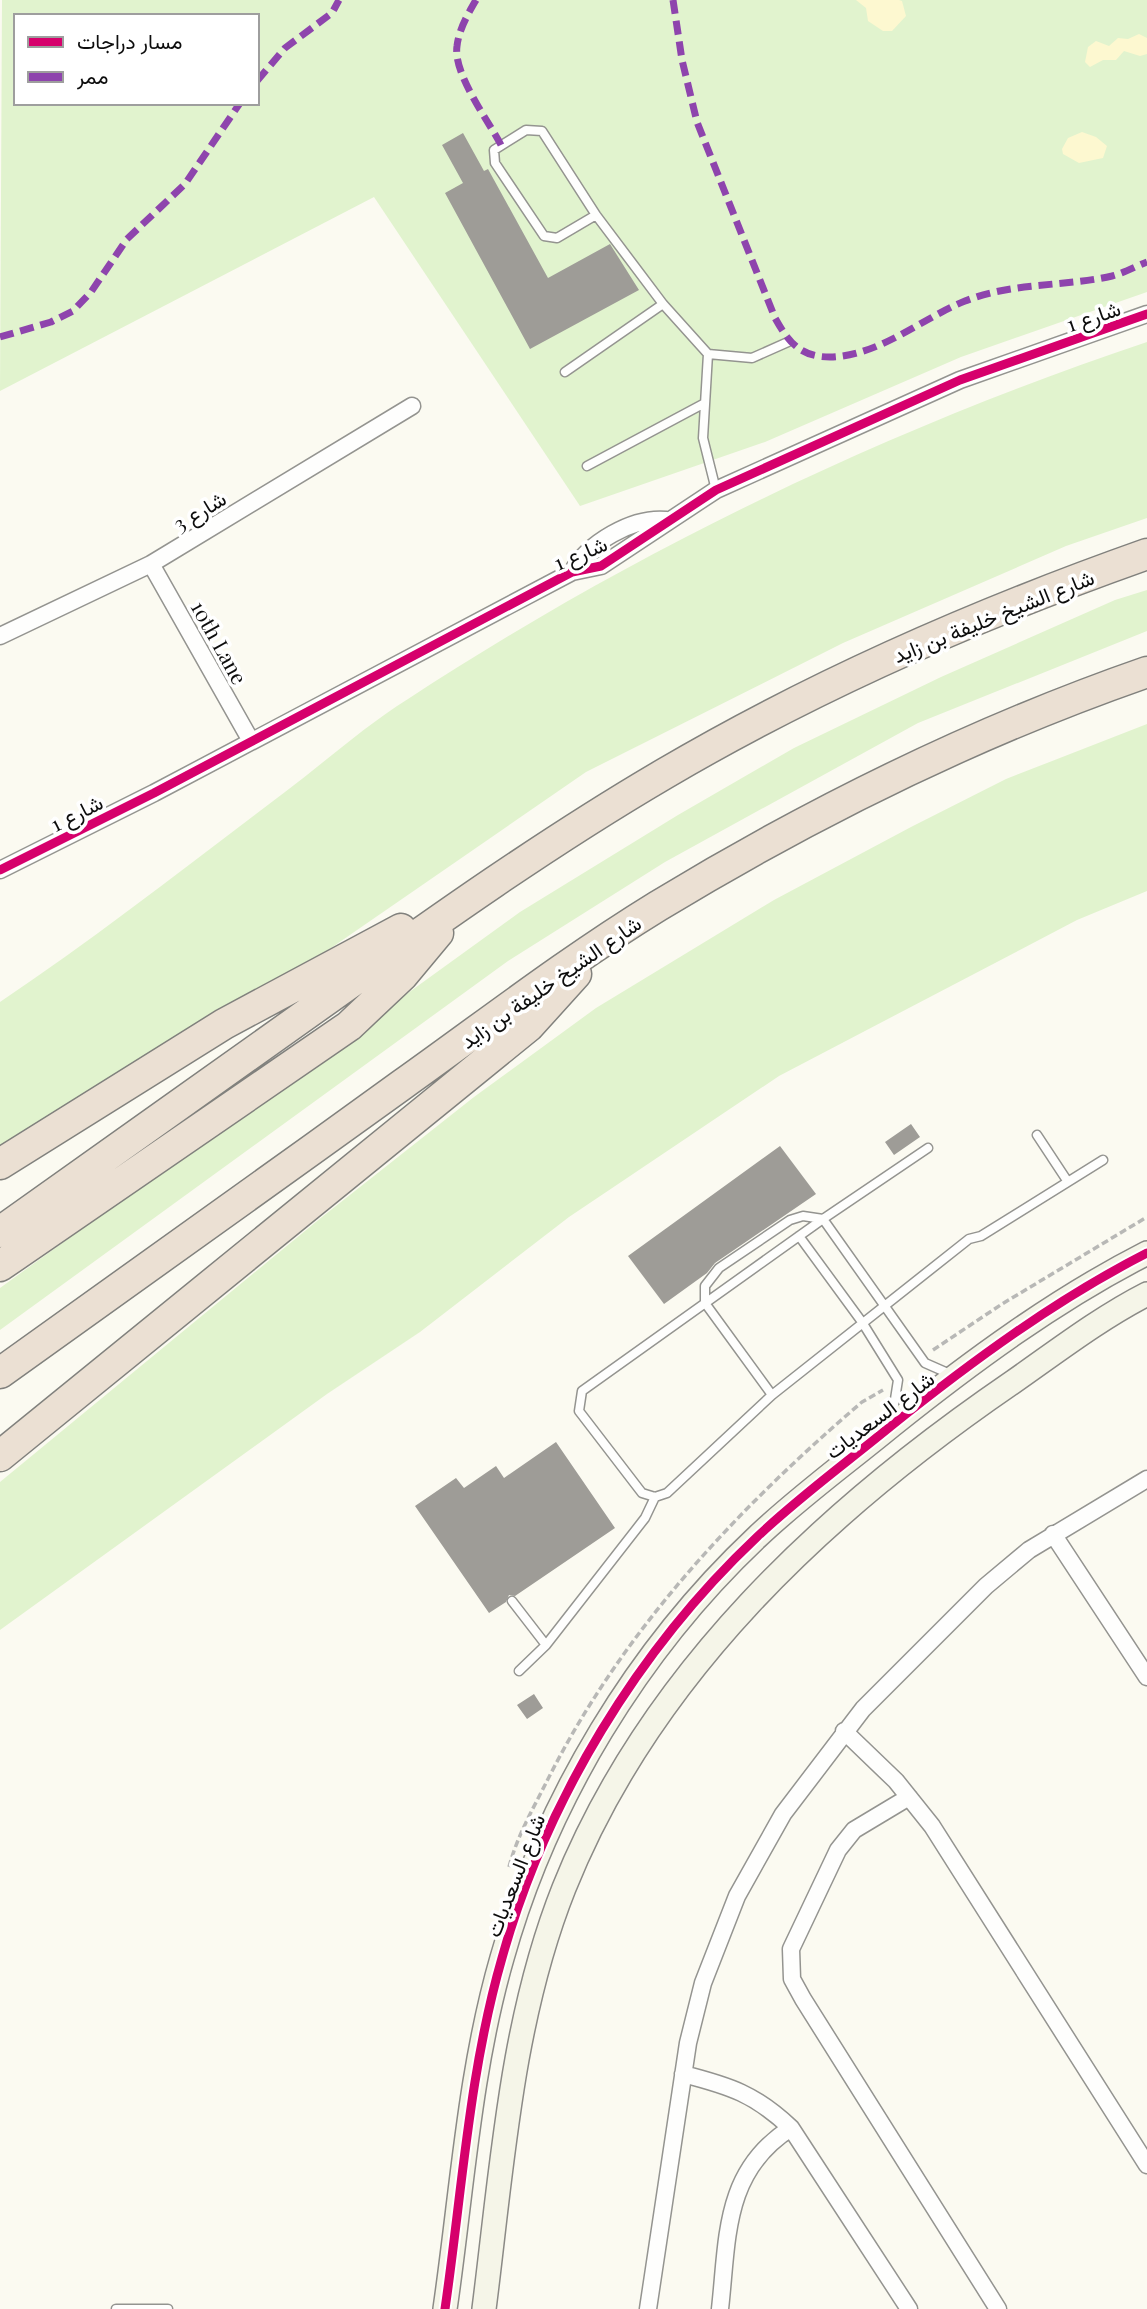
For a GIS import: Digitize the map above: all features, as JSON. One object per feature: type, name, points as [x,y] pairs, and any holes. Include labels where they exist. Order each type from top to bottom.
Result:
[{"type":"highway","name":"شارع الشيخ خليفة بن زايد","points":[[0,1232],[457,907],[664,774],[818,691],[960,625],[1147,554]]},
{"type":"highway","name":"شارع الشيخ خليفة بن زايد","points":[[0,1373],[592,950],[718,870],[849,799],[988,734],[1147,671]]},
{"type":"highway","points":[[0,1164],[224,1024],[391,933],[457,907]]},
{"type":"highway","points":[[0,1266],[349,1026],[403,975],[457,907]]},
{"type":"highway","points":[[0,1456],[529,1026],[568,985],[592,950]]},
{"type":"street","name":"شارع 1","points":[[0,870],[572,572],[601,566],[654,534],[666,520],[716,490],[960,380],[1147,314]]},
{"type":"street","name":"شارع 3","points":[[0,636],[151,564],[412,406]]},
{"type":"street","name":"10th Lane","points":[[151,564],[251,741]]},
{"type":"street","name":"شارع السعديات","points":[[445,2309],[477,2067],[489,2008],[525,1886],[555,1816],[615,1710],[696,1603],[764,1531],[819,1481],[1017,1331],[1094,1280],[1147,1253]]},
{"type":"street","points":[[484,2309],[508,2121],[529,2000],[559,1901],[587,1836],[647,1730],[732,1623],[791,1559],[868,1490],[950,1425],[1147,1294]]},
{"type":"street","points":[[648,2309],[683,2074],[704,1983],[737,1896],[783,1814],[844,1731],[965,1605],[1007,1567],[1053,1534],[1147,1479]]},
{"type":"street","points":[[1053,1534],[1147,1677]]},
{"type":"street","points":[[844,1731],[909,1797],[948,1850],[1147,2165]]},
{"type":"street","points":[[909,1797],[864,1823],[846,1839],[795,1940],[790,1967],[803,1999],[998,2309]]},
{"type":"street","points":[[683,2074],[739,2089],[769,2107],[791,2129],[909,2309]]},
{"type":"street","points":[[720,2309],[737,2190],[764,2148],[791,2129]]},
{"type":"lane","points":[[596,215],[557,238],[544,236],[495,163],[494,150],[526,130],[542,131],[596,215],[663,304],[708,354],[752,358],[788,342]]},
{"type":"lane","points":[[565,372],[663,304]]},
{"type":"lane","points":[[708,354],[703,438],[716,490]]},
{"type":"lane","points":[[587,466],[703,404]]},
{"type":"lane","points":[[1037,1135],[1068,1182]]},
{"type":"lane","points":[[655,1497],[637,1489],[582,1416],[578,1398],[588,1386],[928,1148]]},
{"type":"lane","points":[[519,1671],[546,1645],[645,1518],[655,1497],[672,1489],[772,1395],[885,1304],[965,1245],[969,1239],[981,1236],[1103,1160]]},
{"type":"lane","points":[[772,1395],[705,1303],[705,1286],[719,1268],[796,1217],[810,1215],[823,1219],[925,1363],[939,1371],[960,1375]]},
{"type":"lane","points":[[799,1236],[862,1322],[898,1380],[898,1397],[888,1429]]},
{"type":"lane","points":[[512,1601],[546,1645]]},
{"type":"lane","points":[[116,2309],[167,2309]]},
{"type":"path","points":[[930,1355],[935,1347],[1002,1304],[1147,1217]]},
{"type":"green space","points":[[2,0],[1147,0],[1147,292],[961,357],[765,442],[580,506],[374,197],[0,391]]},
{"type":"green space","points":[[1147,342],[1147,518],[1066,546],[843,643],[586,772],[331,948],[0,1152],[0,1002],[144,899],[392,709],[584,592],[766,497],[954,413]]},
{"type":"green space","points":[[1147,590],[1147,631],[918,723],[665,862],[508,961],[0,1330],[0,1288],[520,912],[794,748],[941,677],[1115,600]]},
{"type":"green space","points":[[1147,724],[1147,891],[1077,920],[779,1076],[569,1217],[420,1332],[327,1394],[0,1630],[0,1482],[322,1217],[474,1097],[596,1008],[774,900],[1006,779]]},
{"type":"sand","points":[[856,0],[899,0],[902,1],[906,16],[892,31],[883,31],[868,21],[866,8]]},
{"type":"sand","points":[[1139,34],[1147,38],[1147,54],[1140,56],[1124,51],[1116,60],[1103,60],[1090,67],[1085,62],[1088,47],[1096,41],[1109,46],[1118,38],[1128,39]]},
{"type":"sand","points":[[1082,132],[1096,137],[1107,146],[1103,158],[1079,163],[1063,154],[1062,149],[1068,138]]},
{"type":"building","points":[[463,133],[484,171],[488,169],[548,278],[610,244],[639,290],[530,349],[445,193],[463,183],[442,145]]},
{"type":"building","points":[[911,1124],[920,1137],[894,1155],[885,1142]]},
{"type":"building","points":[[780,1146],[816,1194],[715,1263],[707,1273],[664,1304],[628,1256]]},
{"type":"building","points":[[556,1442],[615,1528],[515,1596],[509,1595],[506,1602],[489,1613],[415,1506],[456,1478],[464,1488],[496,1466],[504,1478]]},
{"type":"building","points":[[534,1694],[543,1708],[527,1719],[517,1705]]},
{"type":"marked path","points":[[259,79],[285,48],[332,13],[339,0]]},
{"type":"marked path","points":[[476,0],[464,22],[457,46],[457,57],[466,83],[501,145]]},
{"type":"marked path","points":[[673,0],[682,60],[697,122],[775,318],[785,335],[804,352],[833,357],[868,350],[949,308],[983,295],[1112,276],[1147,262]]},
{"type":"marked path","points":[[0,337],[51,322],[73,311],[91,292],[127,239],[185,184],[239,105]]},
{"type":"cycle path","points":[[0,870],[154,793],[572,572],[601,566],[716,490],[960,380],[1147,314]]},
{"type":"cycle path","points":[[445,2309],[474,2088],[502,1958],[521,1899],[571,1785],[601,1731],[636,1678],[673,1628],[714,1581],[757,1537],[806,1494],[921,1402],[1015,1333],[1079,1291],[1147,1253]]}]
